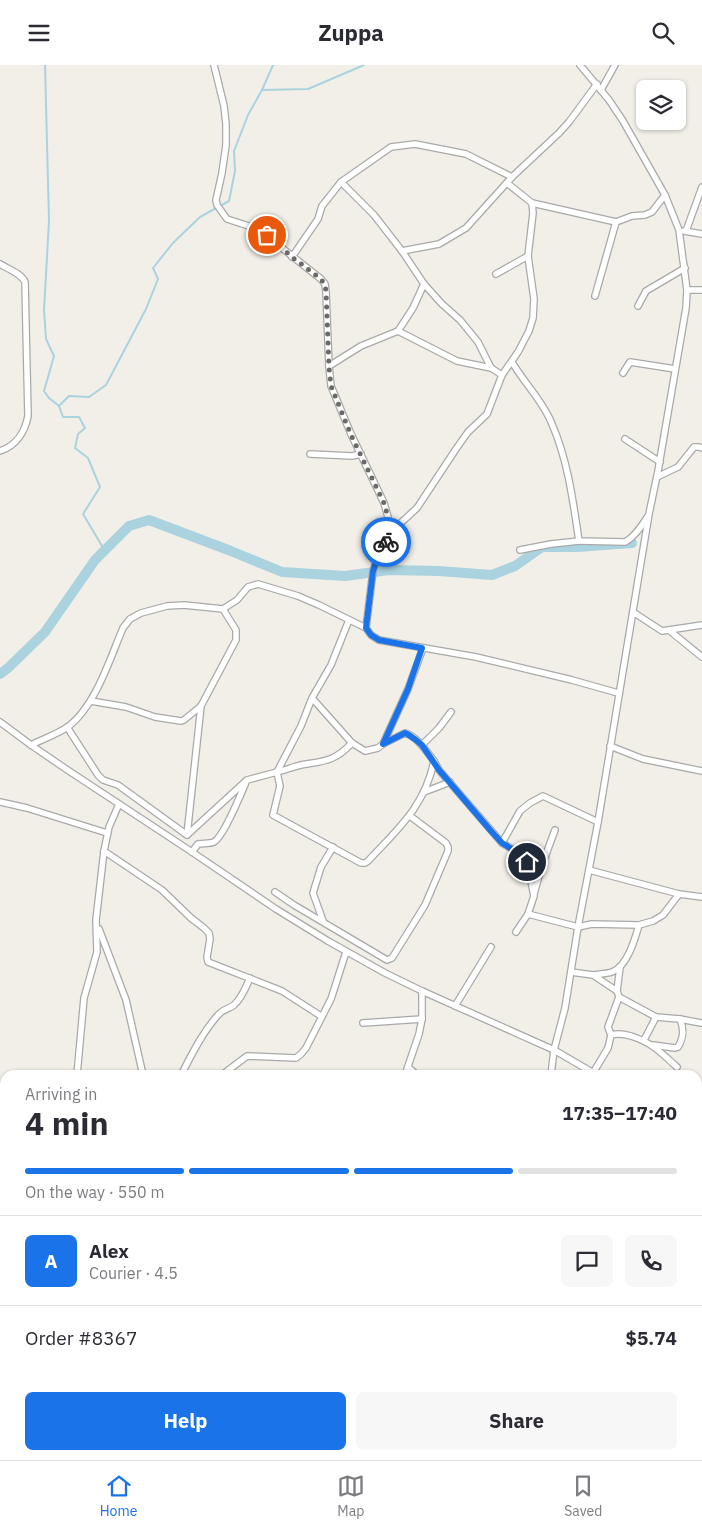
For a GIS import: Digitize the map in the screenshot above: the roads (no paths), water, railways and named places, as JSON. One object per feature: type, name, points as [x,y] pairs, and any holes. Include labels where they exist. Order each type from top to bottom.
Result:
[{"type":"street","points":[[214,65],[224,106],[226,124],[226,145],[216,199],[217,205],[227,219],[258,229],[321,279],[325,285],[331,386],[351,435],[384,503],[392,531]]},
{"type":"street","points":[[552,1070],[554,1050],[565,1008],[598,822],[618,693],[685,319],[687,290],[682,231],[665,195],[623,121],[597,84],[580,65]]},
{"type":"street","points":[[601,90],[615,65]]},
{"type":"street","points":[[402,251],[439,244],[466,228],[506,183],[564,128],[597,84]]},
{"type":"street","points":[[292,257],[316,223],[322,206],[341,182],[394,146],[415,144],[466,154],[512,177]]},
{"type":"street","points":[[341,182],[374,215],[402,251],[424,284],[460,320],[478,342],[491,368]]},
{"type":"street","points":[[506,183],[532,203],[616,222],[652,212],[665,195]]},
{"type":"street","points":[[682,231],[702,187]]},
{"type":"street","points":[[366,628],[373,571],[392,531],[417,508],[468,432],[487,414],[502,375],[530,331],[534,319],[534,299],[528,256],[533,213],[532,203]]},
{"type":"street","points":[[595,296],[616,222]]},
{"type":"street","points":[[682,231],[702,234]]},
{"type":"street","points":[[496,274],[528,256]]},
{"type":"street","points":[[0,264],[19,275],[25,282],[28,415],[27,424],[22,434],[8,448],[0,451]]},
{"type":"street","points":[[638,306],[646,291],[685,268]]},
{"type":"street","points":[[329,367],[361,347],[398,331],[408,317],[424,284]]},
{"type":"street","points":[[687,290],[702,290]]},
{"type":"street","points":[[398,331],[457,361],[491,368],[502,375]]},
{"type":"street","points":[[512,362],[552,422],[571,486],[579,541]]},
{"type":"street","points":[[623,373],[630,362],[675,369]]},
{"type":"street","points":[[625,439],[660,462]]},
{"type":"street","points":[[657,477],[678,467],[694,447],[702,449]]},
{"type":"street","points":[[310,454],[352,456],[361,454]]},
{"type":"street","points":[[520,550],[579,541],[625,542],[629,540],[649,514]]},
{"type":"street","points":[[30,745],[67,727],[78,718],[91,701],[123,628],[130,619],[141,613],[167,606],[184,605],[223,609],[237,600],[248,587],[258,584],[298,596],[319,605],[366,628],[371,635],[379,640],[476,657],[618,693]]},
{"type":"street","points":[[91,701],[126,707],[155,717],[184,721],[201,706],[236,640],[236,630],[223,609]]},
{"type":"street","points":[[633,612],[662,631],[702,625]]},
{"type":"street","points":[[348,620],[331,665],[312,699],[302,726],[277,772],[280,787],[273,815],[361,863],[365,863],[410,815],[424,792],[434,761]]},
{"type":"street","points":[[670,631],[702,657]]},
{"type":"street","points":[[383,744],[408,689],[422,648]]},
{"type":"street","points":[[312,699],[352,743],[365,751],[378,748],[405,733],[422,745],[439,770],[502,843],[525,857],[534,896]]},
{"type":"street","points":[[187,835],[201,706]]},
{"type":"street","points":[[422,745],[440,728],[450,712]]},
{"type":"street","points":[[0,722],[30,745],[276,909],[344,950],[422,991],[554,1050],[586,1070]]},
{"type":"street","points":[[67,727],[103,780],[118,785],[187,835]]},
{"type":"street","points":[[187,835],[247,780],[301,765],[316,764],[328,760],[342,754],[352,743]]},
{"type":"street","points":[[610,746],[643,759],[702,771]]},
{"type":"street","points":[[192,852],[198,844],[212,843],[218,838],[231,816],[247,780]]},
{"type":"street","points":[[424,792],[450,782]]},
{"type":"street","points":[[502,843],[520,811],[543,795],[598,822]]},
{"type":"street","points":[[0,802],[27,808],[107,833]]},
{"type":"street","points":[[77,1070],[84,998],[97,952],[96,920],[104,851],[107,833],[118,803]]},
{"type":"street","points":[[275,892],[386,960],[389,960],[424,905],[448,851],[446,843],[410,815]]},
{"type":"street","points":[[516,932],[528,914],[542,865],[556,830]]},
{"type":"street","points":[[323,922],[313,893],[321,867],[333,847]]},
{"type":"street","points":[[104,851],[162,890],[209,933],[208,962],[287,994],[321,1016]]},
{"type":"street","points":[[589,870],[679,894],[702,897]]},
{"type":"street","points":[[528,914],[578,927],[592,924],[639,925],[653,921],[663,915],[679,894]]},
{"type":"street","points":[[96,920],[126,1001],[142,1070]]},
{"type":"street","points":[[571,972],[593,975],[614,971],[620,967],[630,953],[639,925]]},
{"type":"street","points":[[229,1070],[247,1056],[296,1057],[301,1054],[306,1048],[331,999],[348,937]]},
{"type":"street","points":[[455,1006],[491,947]]},
{"type":"street","points":[[595,1070],[608,1048],[612,1035],[608,1027],[619,997],[617,991],[620,967]]},
{"type":"street","points":[[593,975],[617,991]]},
{"type":"street","points":[[184,1070],[201,1037],[219,1013],[235,1004],[240,998],[250,978]]},
{"type":"street","points":[[407,1070],[422,1019],[422,991]]},
{"type":"street","points":[[619,997],[656,1017],[701,1023]]},
{"type":"street","points":[[644,1040],[656,1017]]},
{"type":"street","points":[[363,1023],[422,1019]]},
{"type":"street","points":[[653,1045],[678,1047],[683,1035],[680,1019]]},
{"type":"street","points":[[612,1035],[624,1034],[644,1040],[653,1045],[677,1067]]},
{"type":"street","points":[[408,1067],[411,1070]]},
{"type":"waterway","points":[[45,65],[49,221],[44,310],[46,339],[54,356],[44,391],[59,406]]},
{"type":"waterway","points":[[105,551],[83,514],[100,487],[88,458],[75,448],[78,434],[85,428],[79,417],[63,417],[59,406],[69,396],[89,397],[106,385],[146,309],[158,279],[153,268],[173,243],[200,217],[229,201],[235,171],[234,151],[248,115],[273,65]]},
{"type":"waterway","points":[[262,90],[308,89],[364,65]]},
{"type":"waterway","points":[[0,674],[45,632],[95,560],[129,526],[149,520],[282,572],[345,576],[389,570],[492,575],[515,566],[542,547],[577,547],[632,543]]}]
